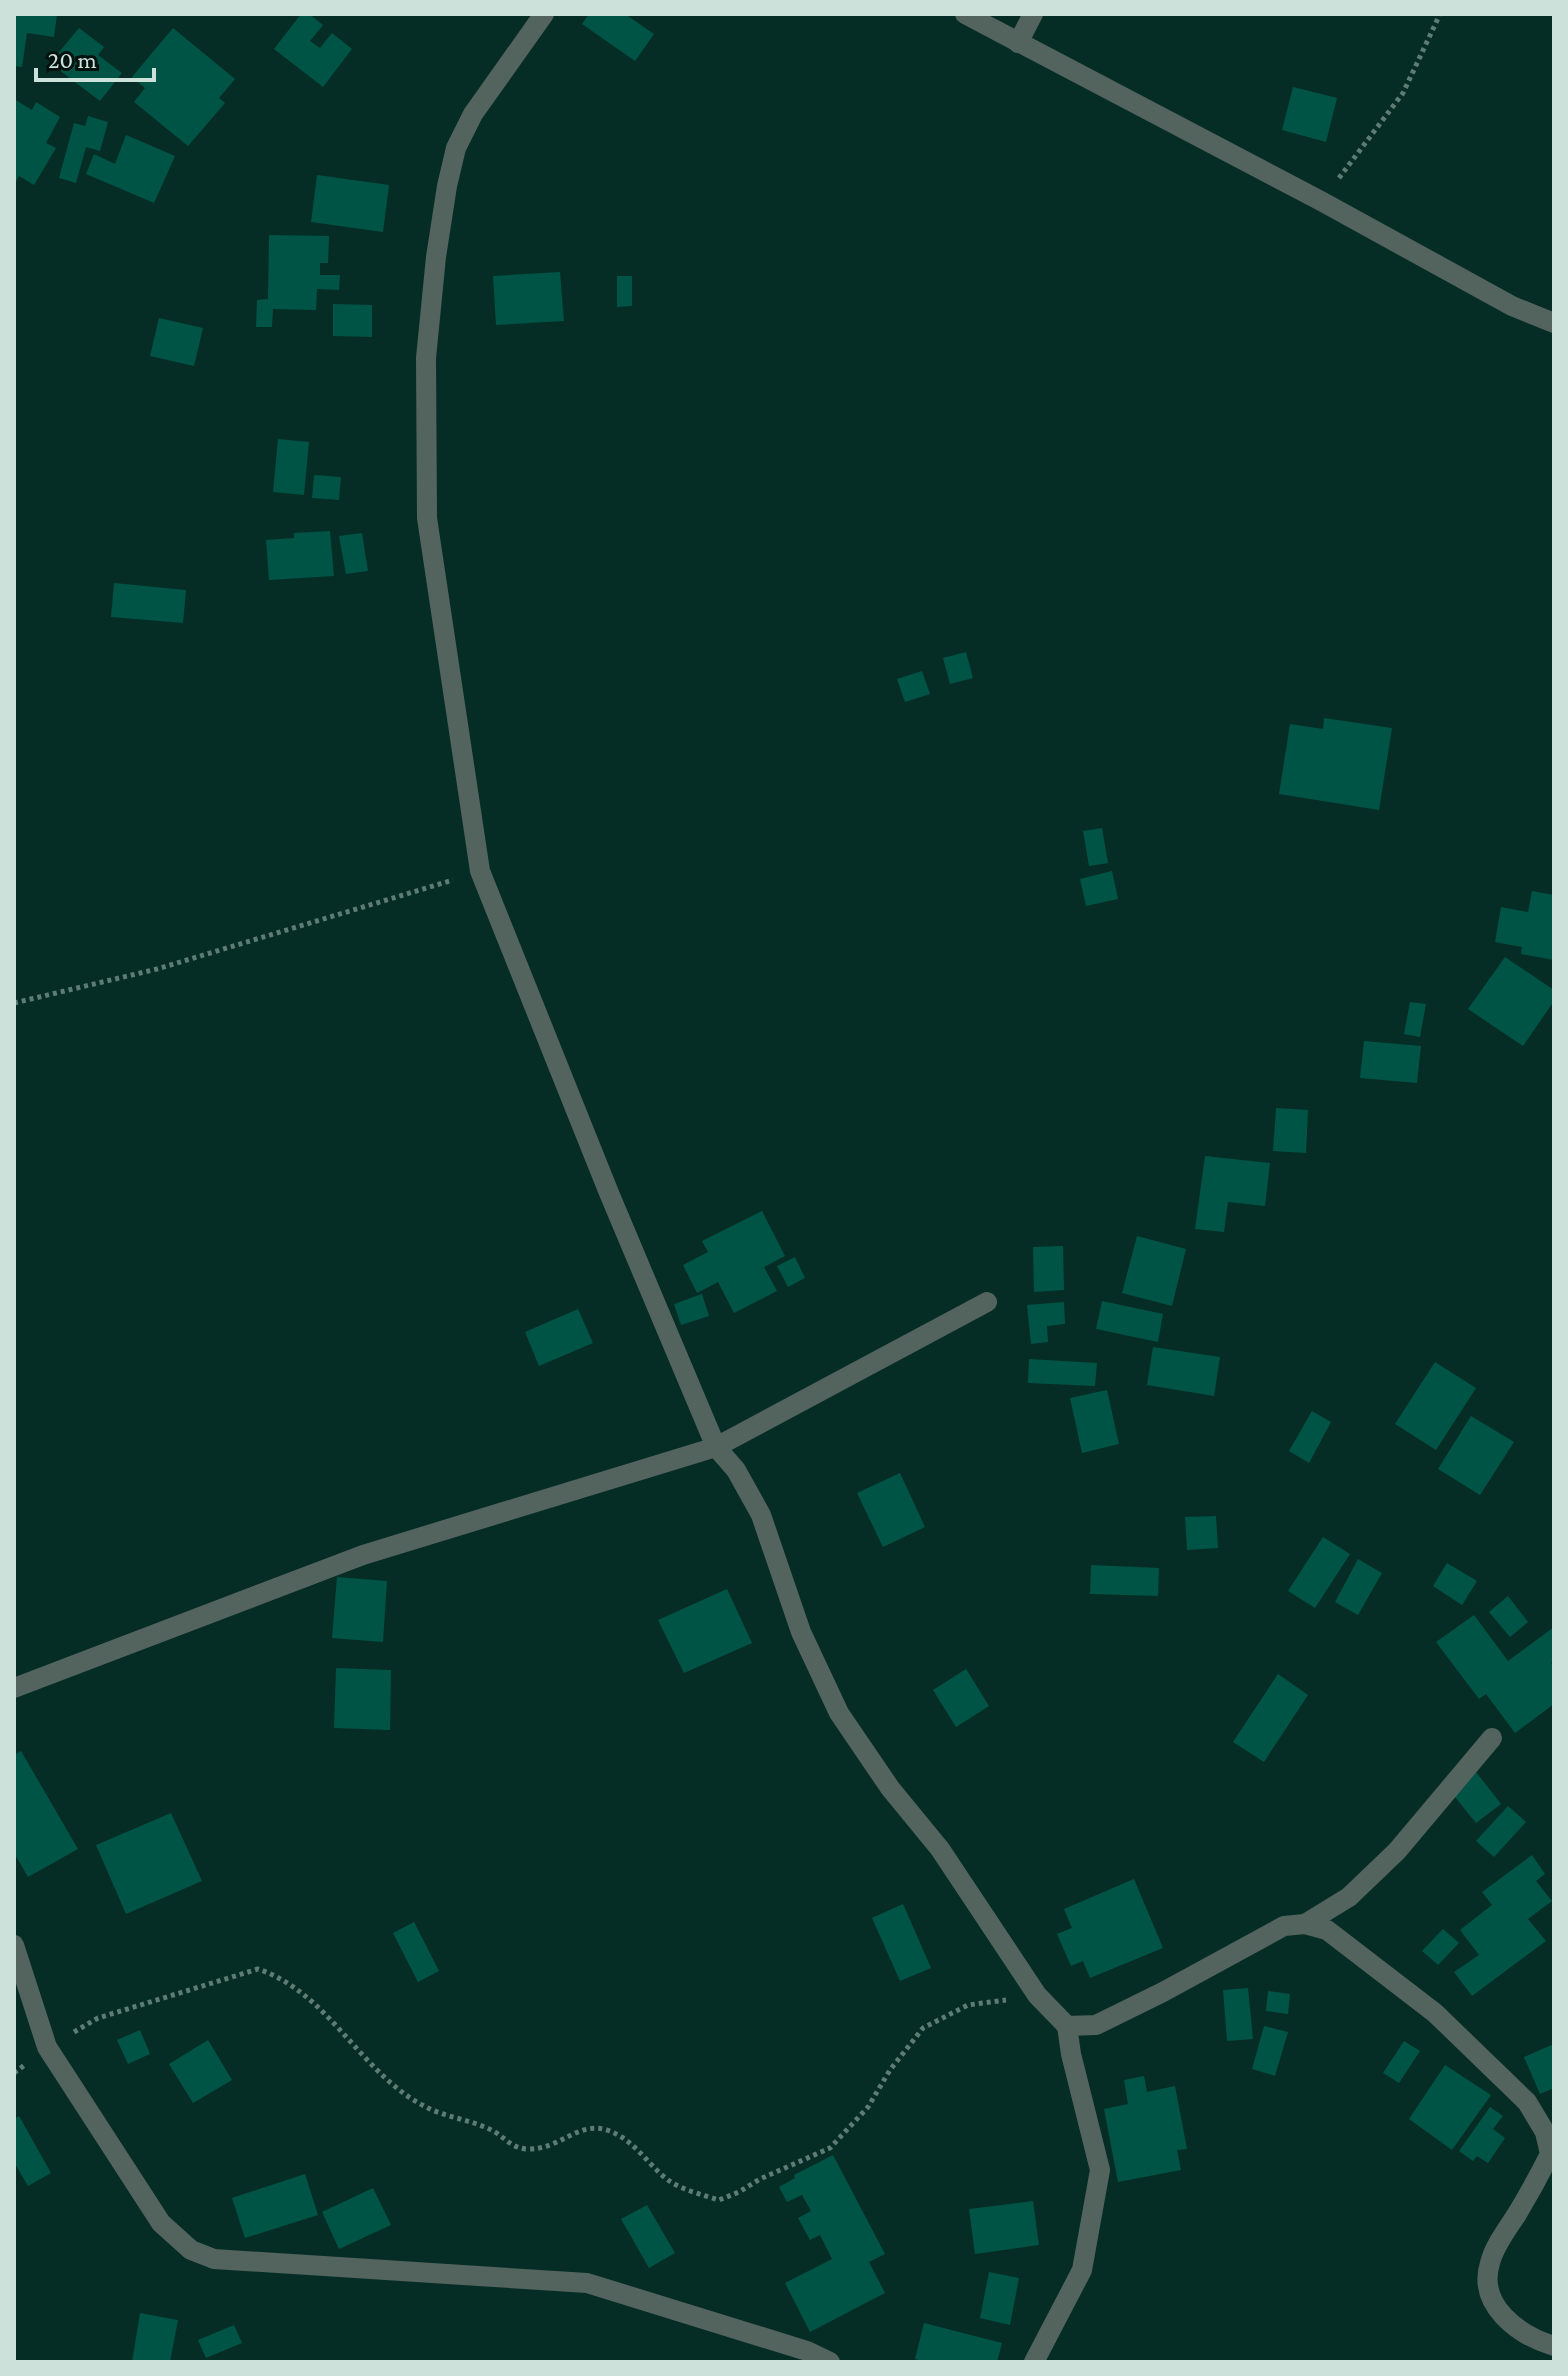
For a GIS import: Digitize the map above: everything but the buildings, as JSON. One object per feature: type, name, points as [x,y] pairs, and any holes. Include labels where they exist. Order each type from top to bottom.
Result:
[{"type":"street","points":[[544,14],[473,114],[456,148],[436,257],[426,358],[427,518],[480,871],[609,1193],[716,1447],[736,1470],[761,1515],[801,1632],[839,1713],[890,1788],[940,1849],[1037,1995],[1067,2026],[1100,2170],[1082,2270],[1034,2362]]},
{"type":"street","points":[[965,14],[1321,201],[1512,306],[1554,323]]},
{"type":"street","points":[[1018,43],[1033,14]]},
{"type":"street","points":[[14,1688],[363,1555],[716,1447],[987,1302]]},
{"type":"street","points":[[1305,1924],[1349,1897],[1397,1851],[1492,1738]]},
{"type":"street","points":[[1067,2026],[1096,2025],[1284,1926],[1305,1924],[1327,1930],[1435,2013],[1527,2102],[1545,2132],[1550,2154],[1490,2262],[1487,2283],[1492,2304],[1511,2323],[1534,2340],[1554,2346]]},
{"type":"street","points":[[14,1945],[47,2047],[161,2223],[191,2250],[214,2259],[587,2283],[807,2351],[830,2362]]},
{"type":"path","points":[[1321,201],[1403,93],[1440,14]]},
{"type":"path","points":[[14,1003],[157,969],[480,871]]},
{"type":"path","points":[[47,2047],[98,2018],[258,1969],[275,1975],[317,2005],[394,2086],[426,2108],[494,2132],[509,2144],[525,2149],[551,2146],[589,2127],[609,2131],[632,2144],[669,2181],[719,2200],[830,2148],[868,2107],[890,2070],[923,2028],[968,2005],[1037,1995]]}]
